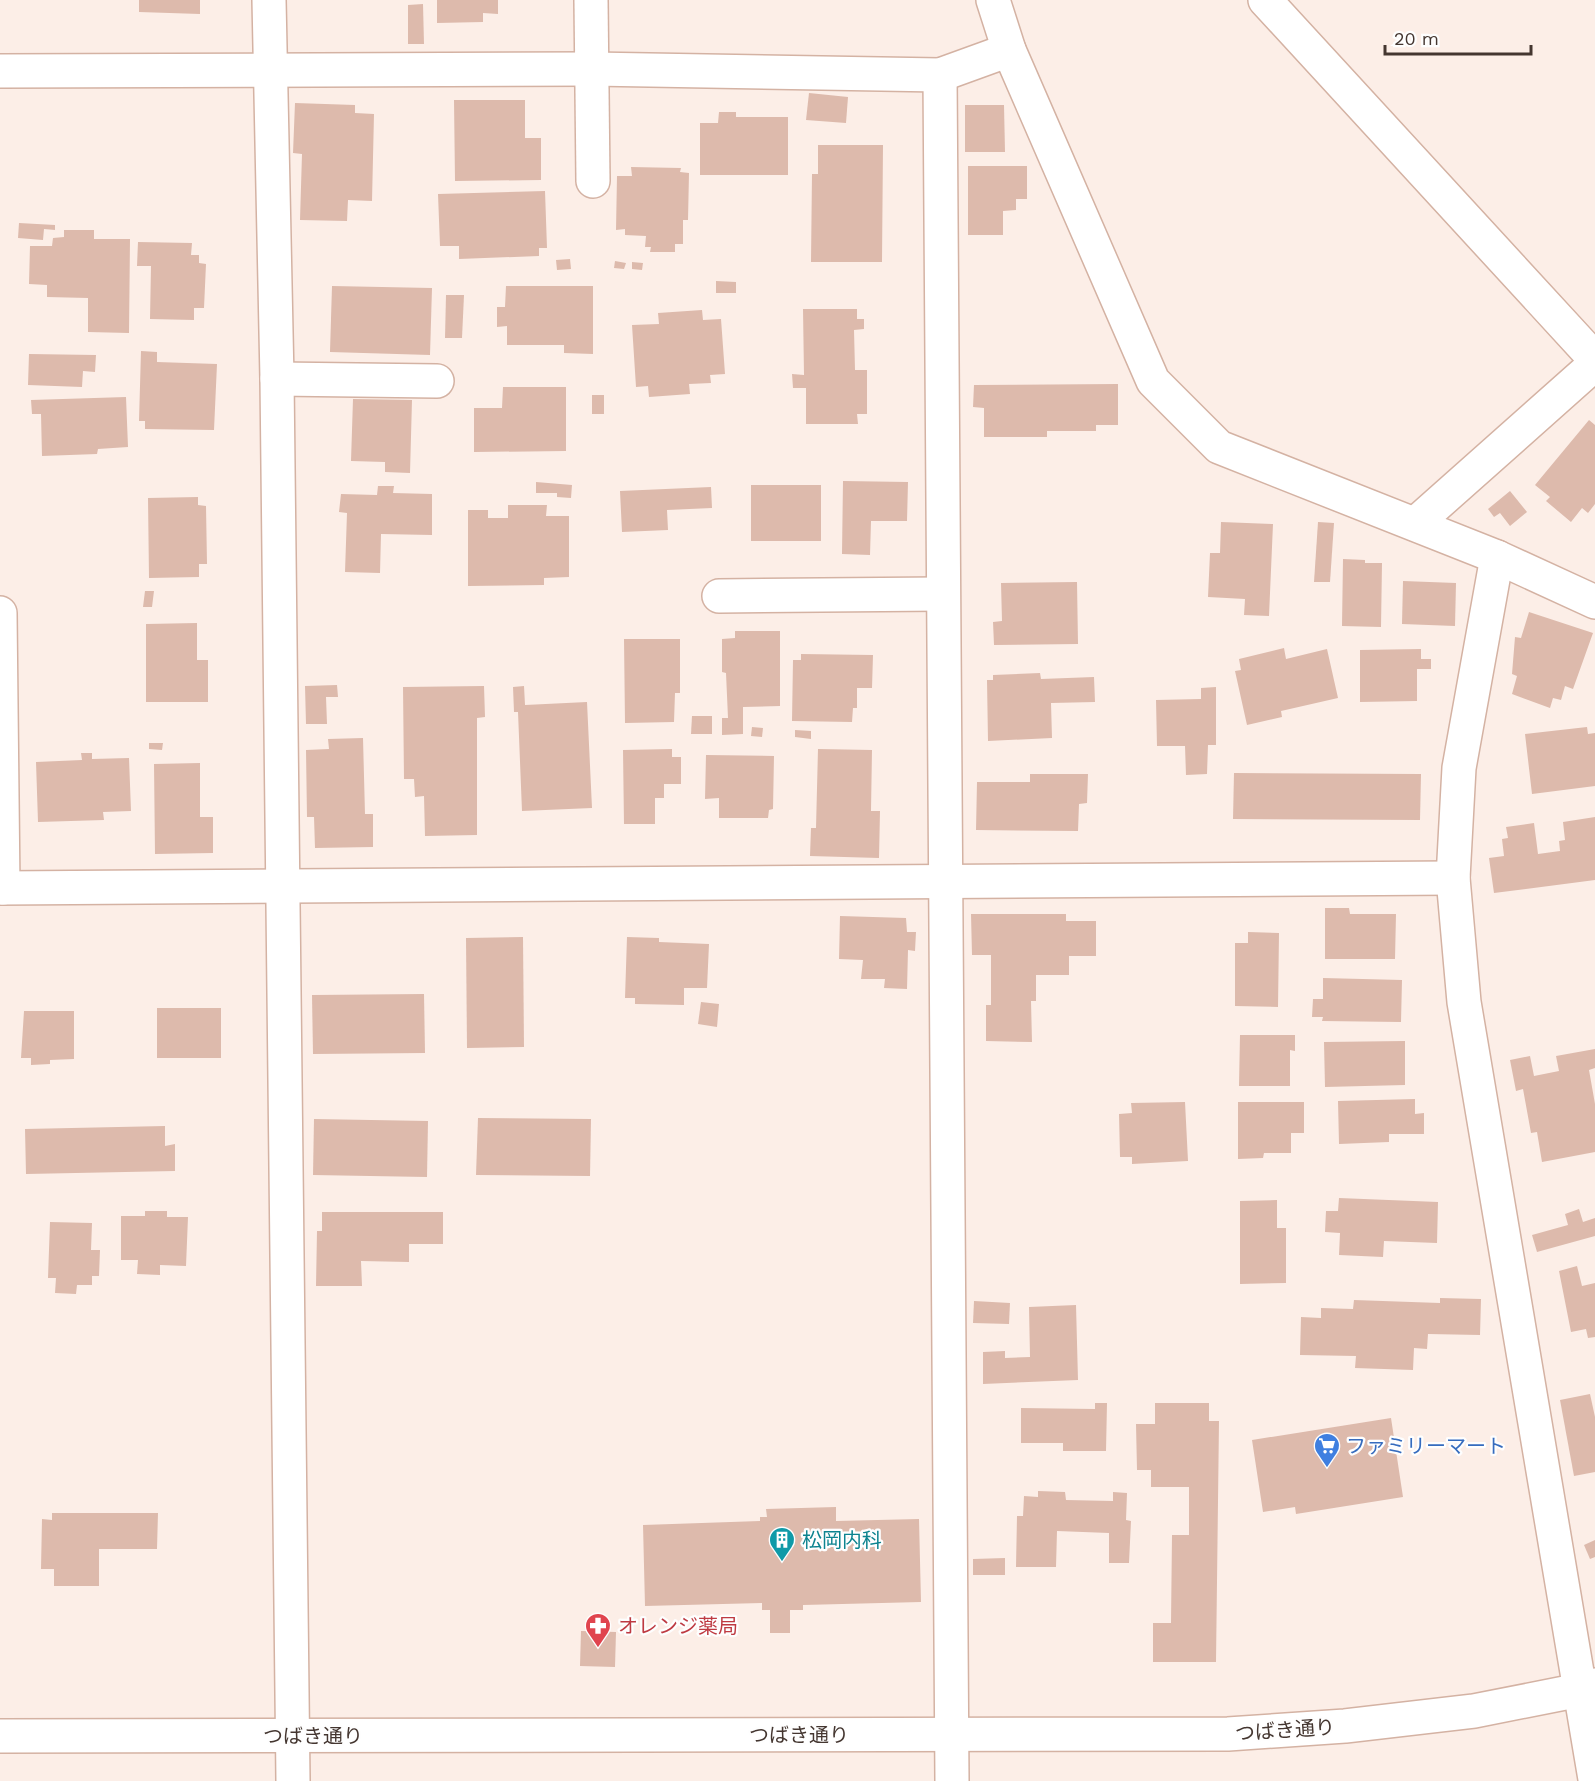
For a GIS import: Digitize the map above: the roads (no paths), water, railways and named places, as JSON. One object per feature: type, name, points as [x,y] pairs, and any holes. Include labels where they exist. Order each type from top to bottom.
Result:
[{"type":"street","points":[[269,0],[277,379],[293,1781]]},
{"type":"street","points":[[591,0],[593,181]]},
{"type":"street","points":[[993,0],[1009,50],[1153,381],[1219,447],[1497,557],[1595,602]]},
{"type":"street","points":[[1265,0],[1595,362],[1415,524]]},
{"type":"street","points":[[0,70],[592,69],[940,75],[1009,50]]},
{"type":"street","points":[[940,75],[952,1781]]},
{"type":"street","points":[[277,379],[437,381]]},
{"type":"street","points":[[1497,557],[1459,768],[1453,878],[1464,1002],[1588,1688],[1595,1779]]},
{"type":"street","points":[[719,596],[942,594]]},
{"type":"street","points":[[0,613],[1,888],[1453,878]]},
{"type":"street","name":"つばき通り","points":[[0,1736],[1228,1734],[1345,1726],[1474,1711],[1588,1688]]},
{"type":"place","name":"ファミリーマート","points":[[1327,1469]]},
{"type":"place","name":"松岡内科","points":[[782,1563]]},
{"type":"place","name":"オレンジ薬局","points":[[598,1649]]}]
